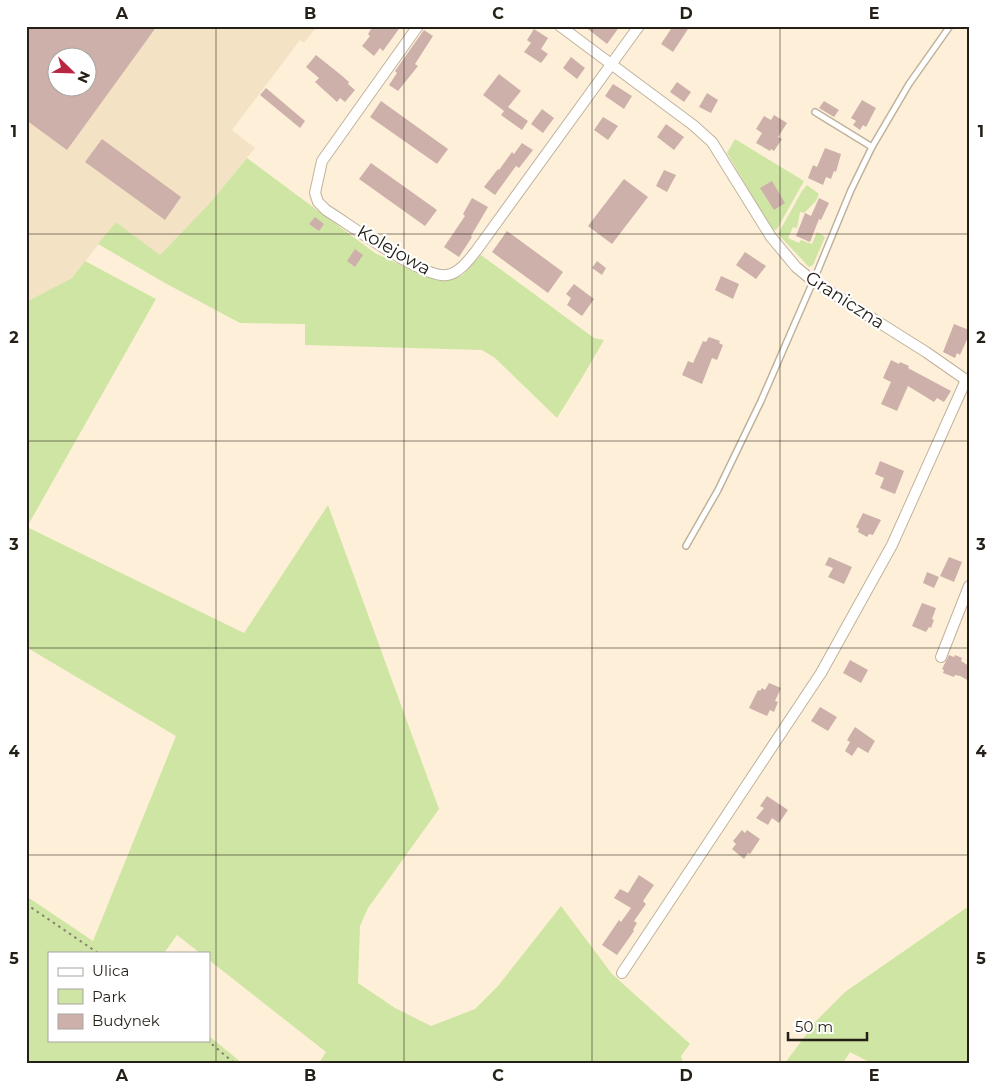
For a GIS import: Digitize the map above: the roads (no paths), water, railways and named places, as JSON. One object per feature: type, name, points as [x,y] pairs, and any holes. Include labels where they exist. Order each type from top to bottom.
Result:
[{"type":"street","name":"Kolejowa","points":[[418,26],[322,161],[315,193],[318,202],[326,210],[398,256],[435,274],[448,276],[458,270],[476,251],[639,26]]},
{"type":"street","points":[[560,26],[611,64]]},
{"type":"street","name":"Graniczna","points":[[611,64],[693,125],[712,142],[771,237],[796,267],[813,281],[968,379]]},
{"type":"street","points":[[622,973],[821,673],[892,545],[968,379]]},
{"type":"street","points":[[942,657],[969,586]]},
{"type":"lane","points":[[686,546],[718,490],[741,444],[851,190],[872,147],[909,84],[950,26]]},
{"type":"lane","points":[[815,112],[872,147]]}]
